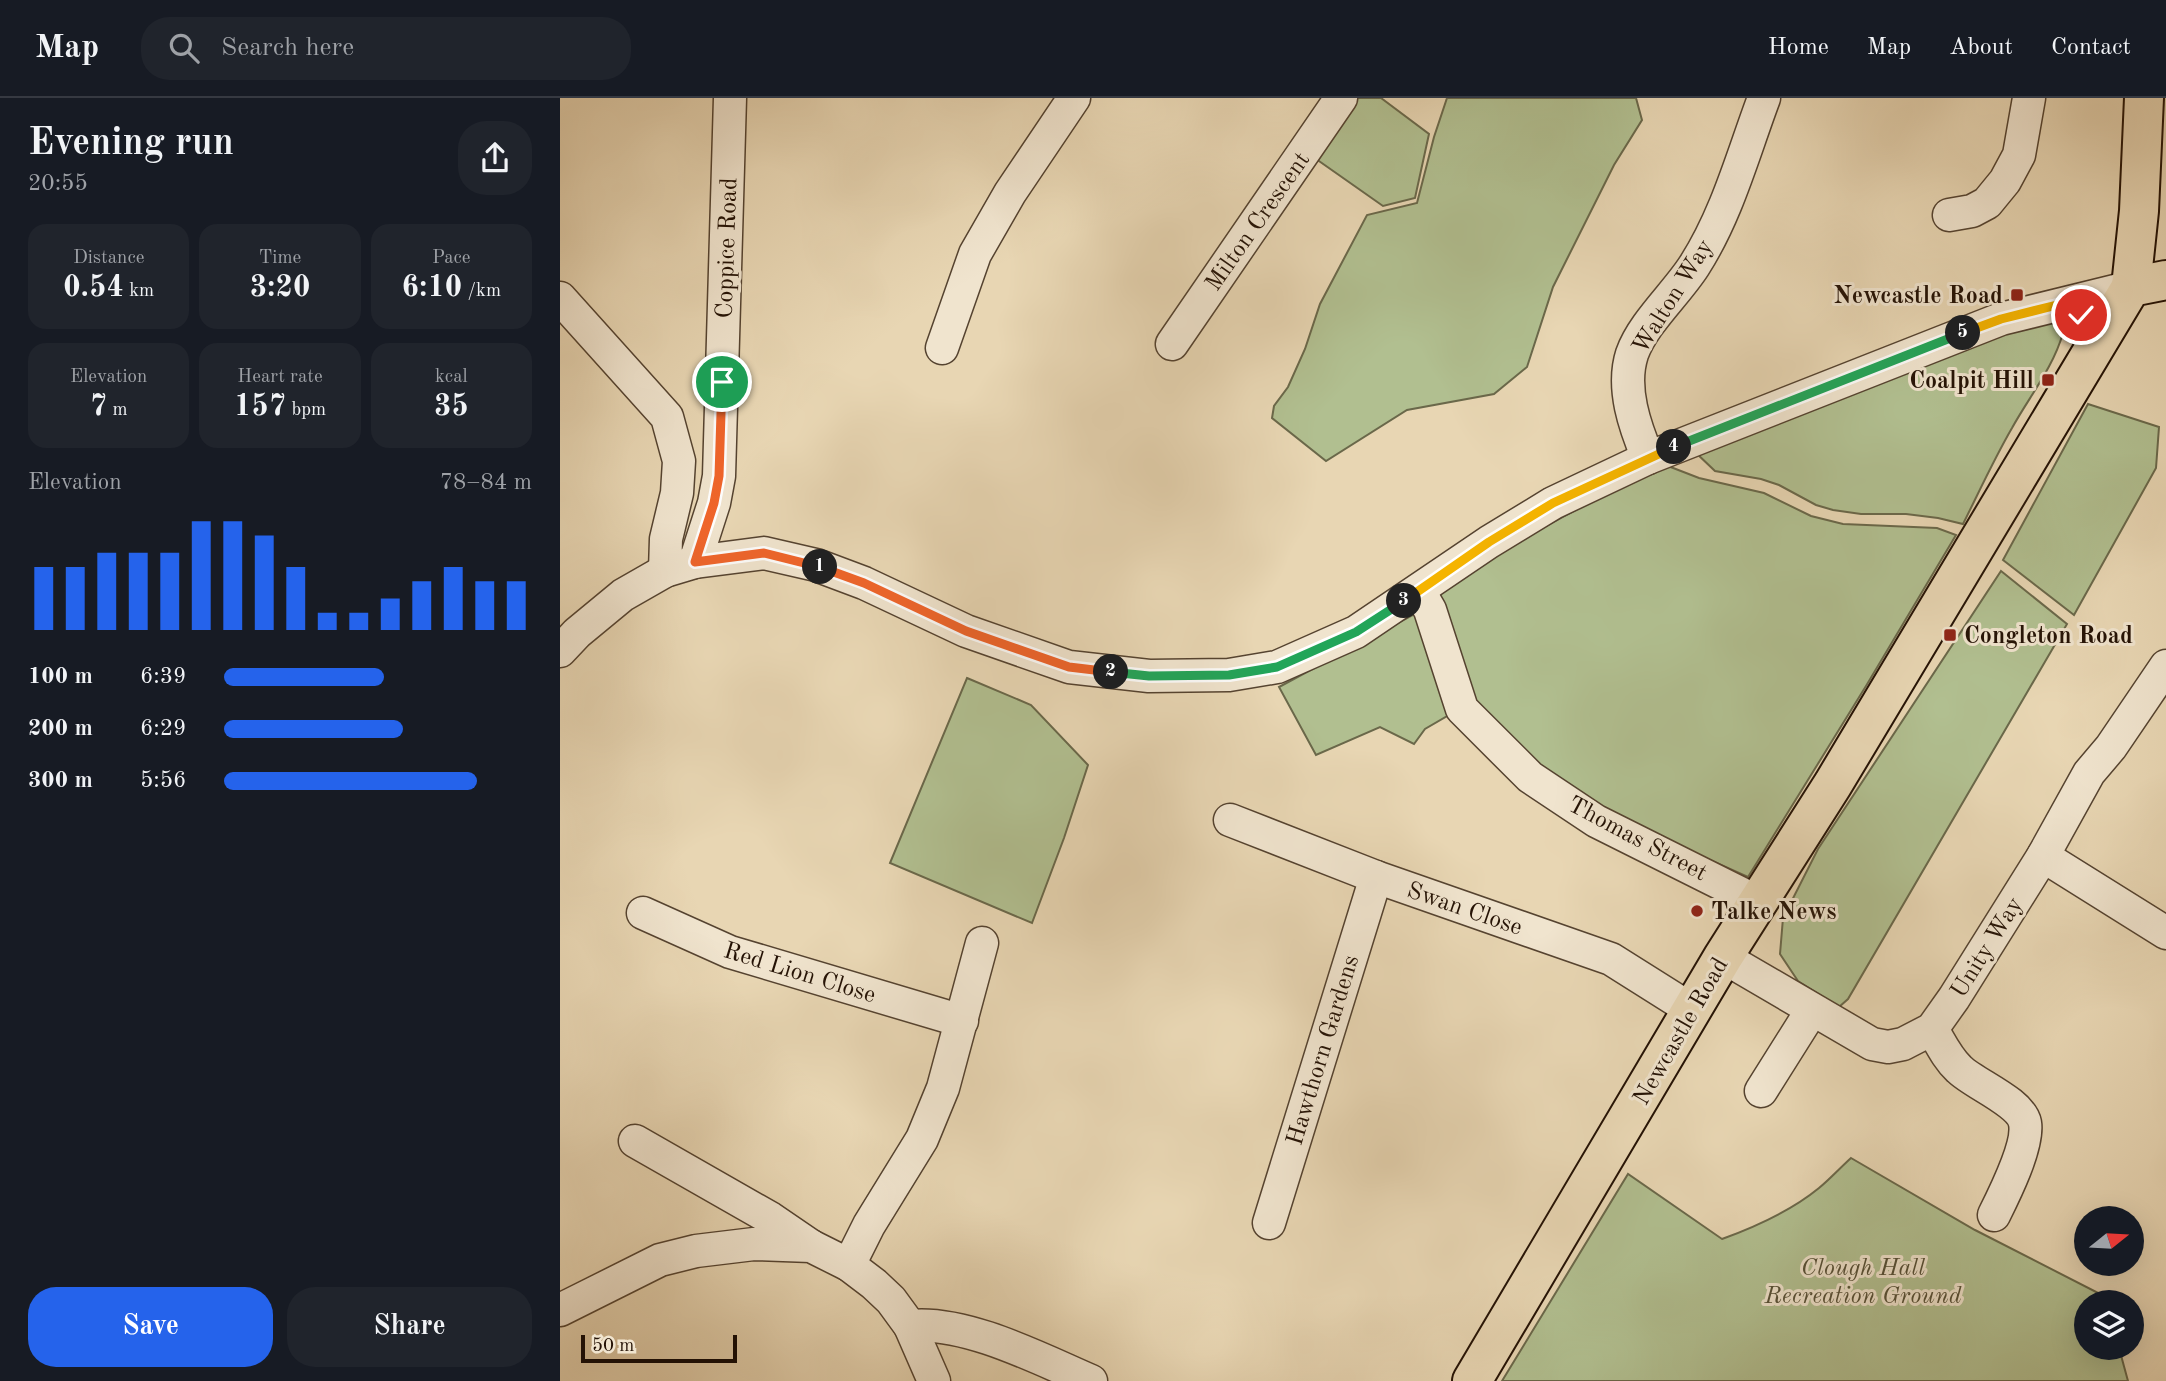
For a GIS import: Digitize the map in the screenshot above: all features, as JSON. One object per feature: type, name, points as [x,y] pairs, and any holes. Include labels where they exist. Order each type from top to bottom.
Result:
[{"type":"main road","points":[[2144,98],[2140,211],[2148,283]]},
{"type":"main road","name":"Newcastle Road","points":[[1472,1381],[1723,957],[1833,784],[2097,344],[2148,283]]},
{"type":"street","name":"Coppice Road","points":[[680,566],[714,503],[719,476],[730,98]]},
{"type":"street","points":[[942,348],[975,254],[1010,193],[1074,98]]},
{"type":"street","name":"Milton Crescent","points":[[1172,344],[1341,98]]},
{"type":"street","name":"Walton Way","points":[[1648,458],[1634,422],[1628,378],[1632,354],[1660,310],[1693,267],[1719,220],[1764,98]]},
{"type":"street","points":[[1949,215],[1972,211],[1987,203],[2005,181],[2020,155],[2029,98]]},
{"type":"street","points":[[568,642],[623,595],[680,566],[764,553],[816,565],[864,583],[966,631],[1069,667],[1149,676],[1229,675],[1277,667],[1356,632],[1489,542],[1553,503],[1648,458],[2001,319],[2148,283]]},
{"type":"street","points":[[560,298],[667,417],[679,461],[677,494],[666,539],[680,566]]},
{"type":"street","points":[[2061,304],[2081,315],[2091,327],[2097,344]]},
{"type":"street","name":"Thomas Street","points":[[1419,591],[1430,610],[1462,709],[1530,777],[1596,821],[1758,902]]},
{"type":"street","name":"Unity Way","points":[[1932,1029],[2043,856],[2089,773],[2111,747],[2166,666]]},
{"type":"street","name":"Swan Close","points":[[1230,820],[1376,877],[1611,959],[1692,1010]]},
{"type":"street","points":[[2043,856],[2166,933]]},
{"type":"street","name":"Hawthorn Gardens","points":[[1269,1223],[1376,877]]},
{"type":"street","name":"Red Lion Close","points":[[643,913],[730,952],[962,1021]]},
{"type":"street","points":[[849,1265],[922,1139],[943,1088],[982,943]]},
{"type":"street","points":[[1723,957],[1872,1044],[1888,1047],[1919,1037],[1932,1029],[1951,1061],[2020,1112],[2025,1124],[2020,1156],[1992,1201]]},
{"type":"street","points":[[1760,1091],[1812,1010]]},
{"type":"street","points":[[635,1141],[770,1218],[811,1246],[849,1265],[874,1284],[891,1300],[910,1326],[934,1381]]},
{"type":"street","points":[[560,1310],[660,1260],[754,1244],[811,1246]]},
{"type":"street","points":[[910,1326],[924,1324],[961,1329],[1091,1381]]},
{"type":"green space","points":[[1344,98],[1381,98],[1429,134],[1415,198],[1383,206],[1309,154]]},
{"type":"green space","points":[[1447,98],[1636,98],[1642,120],[1614,165],[1553,287],[1527,367],[1494,394],[1407,410],[1326,461],[1272,418],[1274,406],[1288,387],[1305,349],[1320,304],[1367,215],[1417,203]]},
{"type":"green space","points":[[2046,321],[2056,325],[2063,333],[2059,346],[1999,452],[1963,524],[1906,514],[1861,514],[1833,510],[1816,505],[1779,485],[1761,479],[1715,471],[1693,450],[1926,359]]},
{"type":"green space","points":[[2088,404],[2159,427],[2156,468],[2074,615],[2003,560]]},
{"type":"green space","points":[[1668,466],[1699,478],[1764,493],[1811,516],[1843,524],[1937,528],[1956,535],[1748,877],[1627,823],[1561,785],[1474,702],[1438,594],[1509,546],[1585,505]]},
{"type":"green space","points":[[2001,571],[2067,624],[1848,999],[1839,1007],[1798,981],[1780,954],[1783,918],[1818,849]]},
{"type":"green space","points":[[1420,611],[1454,712],[1425,729],[1414,744],[1380,727],[1316,755],[1279,687]]},
{"type":"green space","points":[[967,678],[1031,705],[1088,765],[1032,923],[890,863]]},
{"type":"green space","name":"Clough Hall Recreation Ground","points":[[1851,1158],[1975,1230],[2092,1290],[2074,1290],[2074,1360],[2122,1360],[2128,1381],[1502,1381],[1628,1174],[1722,1239],[1785,1211],[1819,1188]]},
{"type":"place","name":"Newcastle Road","points":[[2017,295]]},
{"type":"place","name":"Coalpit Hill","points":[[2048,380]]},
{"type":"place","name":"Congleton Road","points":[[1950,635]]},
{"type":"place","name":"Talke News","points":[[1697,911]]},
{"type":"route","points":[[722,382],[719,476],[714,503],[695,562],[764,553],[816,565],[864,583],[966,631],[1069,667],[1149,676],[1229,675],[1277,667],[1356,632],[1489,542],[1553,503],[1669,449],[2001,319],[2061,304],[2081,315]]}]
